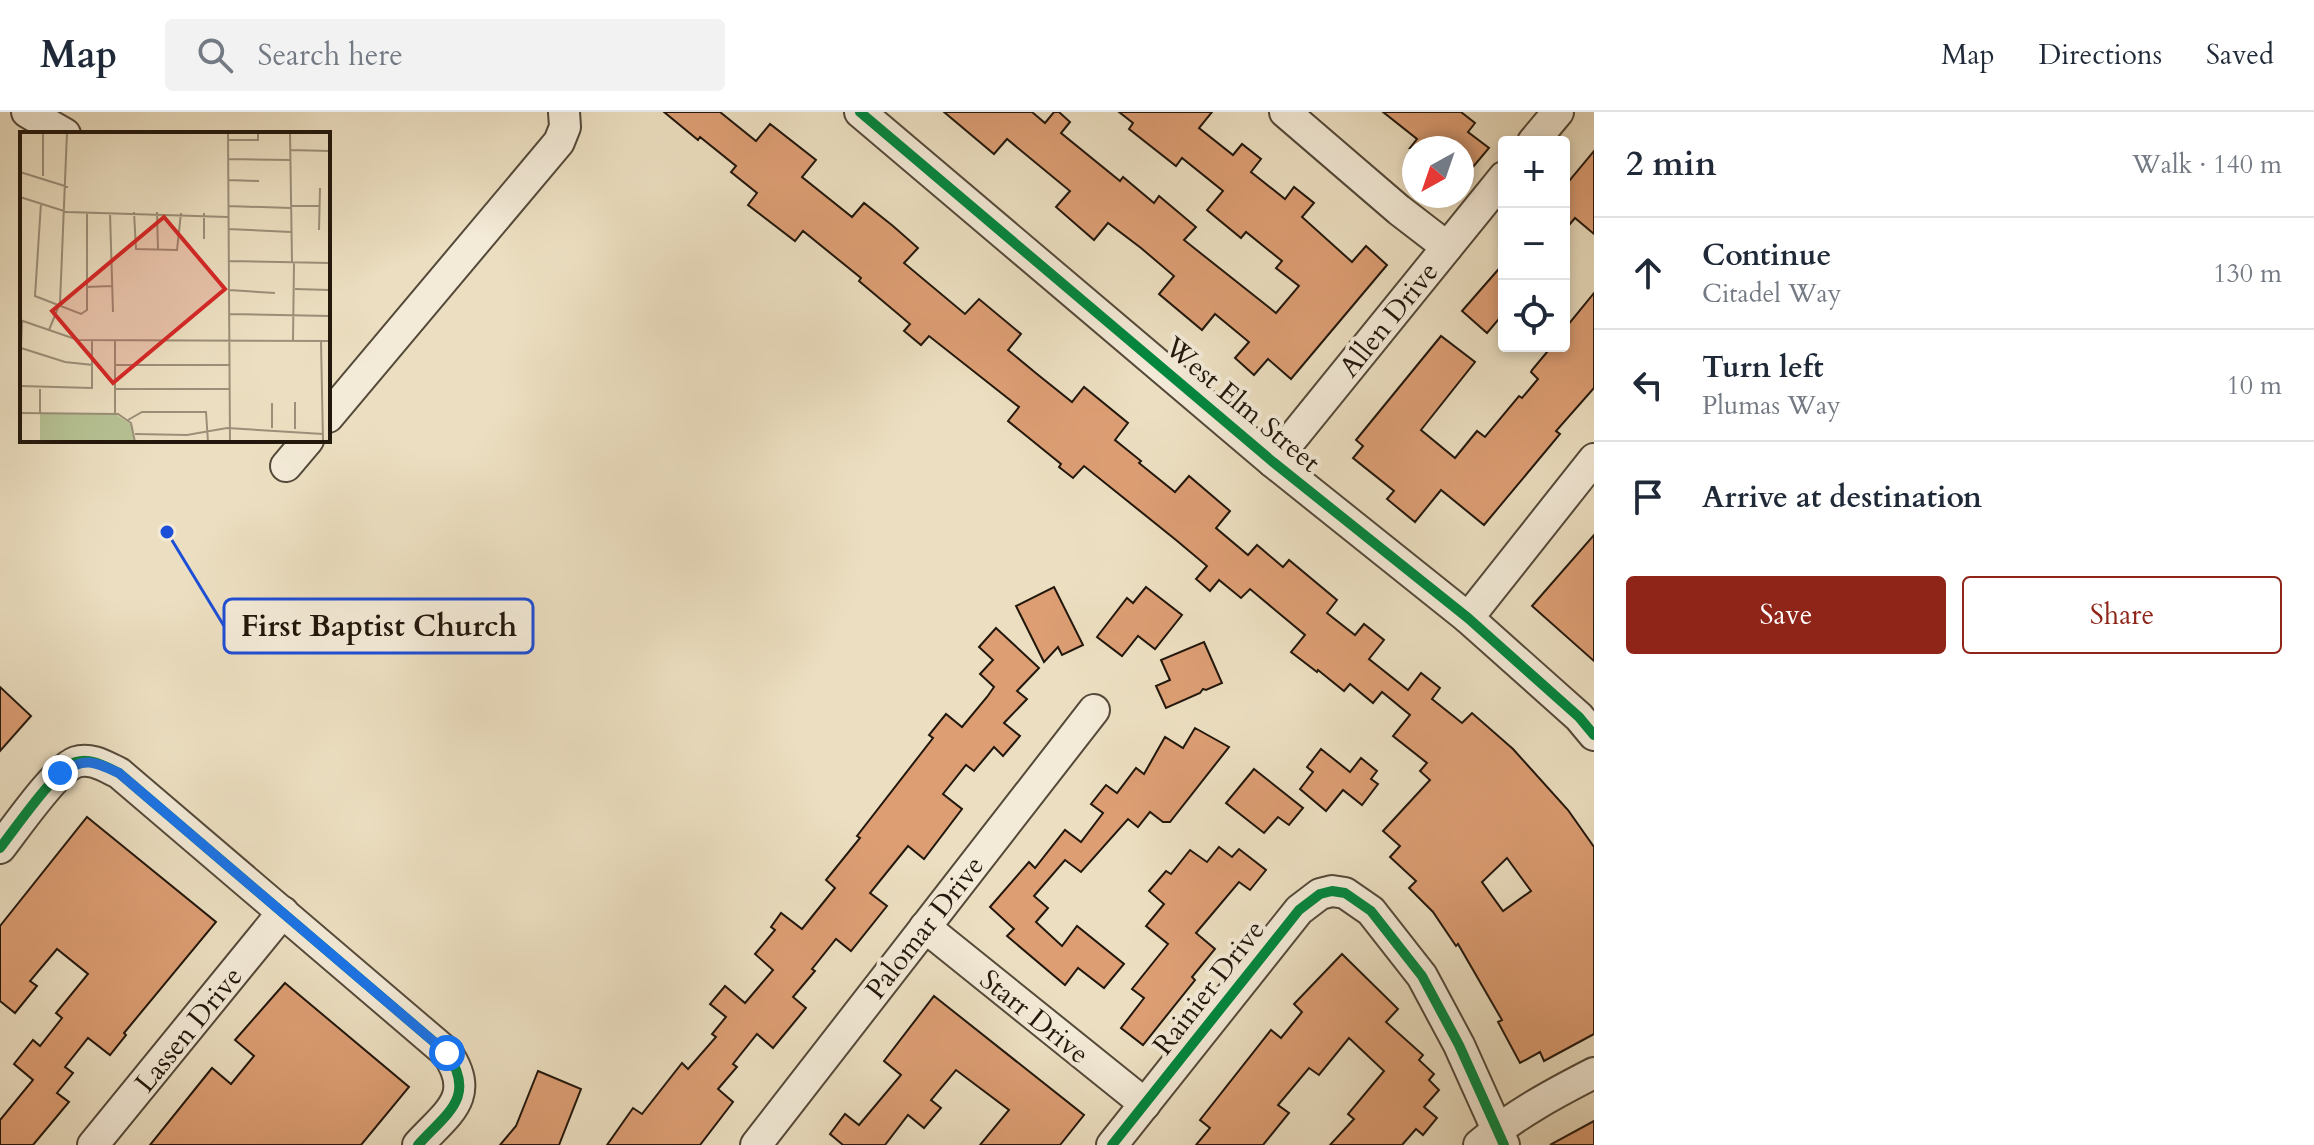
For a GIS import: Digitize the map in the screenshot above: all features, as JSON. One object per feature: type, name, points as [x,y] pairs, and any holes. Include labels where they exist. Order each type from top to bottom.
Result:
[{"type":"street","points":[[27,112],[62,132]]},
{"type":"street","points":[[330,415],[559,142],[565,127],[564,112]]},
{"type":"street","name":"West Elm Street","points":[[860,112],[1273,462],[1468,618],[1579,717],[1594,735]]},
{"type":"street","points":[[1285,112],[1447,247]]},
{"type":"street","points":[[1538,136],[1558,112]]},
{"type":"street","name":"Allen Drive","points":[[1273,462],[1498,184]]},
{"type":"street","points":[[286,466],[306,442]]},
{"type":"street","points":[[1468,618],[1594,459]]},
{"type":"street","name":"Palomar Drive","points":[[756,1145],[1094,710]]},
{"type":"street","points":[[0,848],[60,773],[77,762],[95,762],[119,773],[447,1053],[460,1072],[461,1089],[452,1107],[418,1145]]},
{"type":"street","name":"Rainier Drive","points":[[1112,1145],[1299,910],[1320,894],[1332,891],[1345,893],[1371,911],[1422,976],[1459,1045],[1493,1140]]},
{"type":"street","name":"Lassen Drive","points":[[93,1145],[283,912]]},
{"type":"street","name":"Starr Drive","points":[[925,927],[1145,1104]]},
{"type":"street","points":[[1493,1140],[1547,1097],[1594,1073]]},
{"type":"building","points":[[664,112],[720,112],[756,141],[770,124],[816,160],[802,177],[852,217],[864,203],[918,248],[904,263],[965,314],[979,299],[1021,334],[1008,350],[1072,402],[1084,387],[1128,423],[1115,440],[1141,461],[1139,463],[1175,492],[1189,476],[1230,511],[1216,528],[1248,555],[1257,545],[1283,567],[1289,560],[1337,600],[1327,613],[1355,635],[1364,624],[1384,640],[1369,659],[1408,690],[1421,673],[1440,688],[1432,699],[1462,723],[1472,713],[1513,749],[1568,810],[1594,847],[1594,1034],[1544,1061],[1540,1052],[1520,1063],[1498,1022],[1502,1020],[1458,944],[1456,946],[1433,912],[1409,888],[1416,881],[1390,857],[1400,846],[1383,831],[1430,780],[1420,771],[1427,763],[1393,736],[1410,715],[1382,692],[1373,703],[1350,684],[1344,691],[1291,652],[1305,635],[1250,589],[1241,598],[1219,580],[1210,591],[1196,579],[1207,566],[1084,466],[1073,478],[1059,467],[1061,464],[1008,421],[1019,407],[929,336],[921,345],[904,331],[910,324],[859,281],[861,278],[803,231],[795,241],[748,205],[757,193],[731,172],[736,166],[700,137],[698,140]],"holes":[[[1507,858],[1531,891],[1503,911],[1482,882]]]},
{"type":"building","points":[[944,112],[1032,112],[1045,123],[1054,112],[1059,112],[1070,122],[1061,133],[1120,181],[1123,177],[1154,203],[1159,196],[1196,227],[1184,240],[1276,313],[1299,286],[1276,268],[1282,261],[1246,232],[1241,238],[1207,210],[1223,191],[1182,158],[1176,166],[1129,129],[1133,123],[1119,112],[1212,112],[1199,128],[1233,155],[1242,144],[1261,159],[1251,172],[1285,199],[1294,187],[1314,203],[1302,217],[1352,262],[1366,246],[1387,265],[1291,379],[1268,359],[1254,375],[1235,358],[1249,342],[1215,314],[1202,330],[1159,294],[1174,276],[1141,248],[1108,223],[1094,240],[1056,207],[1070,191],[1007,139],[994,154]]},
{"type":"building","points":[[1383,112],[1461,112],[1475,123],[1468,132],[1473,136],[1413,136]]},
{"type":"building","points":[[1474,137],[1489,148],[1474,166]]},
{"type":"building","points":[[1594,151],[1594,234],[1575,218],[1570,224],[1570,180]]},
{"type":"building","points":[[1498,270],[1498,320],[1487,333],[1462,311]]},
{"type":"building","points":[[1594,293],[1594,388],[1556,431],[1560,434],[1484,525],[1441,490],[1415,522],[1387,499],[1394,491],[1353,458],[1363,446],[1356,440],[1441,336],[1475,362],[1421,430],[1455,458],[1477,431],[1485,437],[1519,396],[1522,398],[1538,379],[1531,372],[1547,352],[1570,352],[1570,322]]},
{"type":"building","points":[[1594,535],[1594,661],[1532,606]]},
{"type":"building","points":[[1054,587],[1083,645],[1062,655],[1058,647],[1044,662],[1016,606]]},
{"type":"building","points":[[1146,587],[1182,615],[1155,649],[1138,636],[1122,656],[1097,637],[1127,598],[1133,603]]},
{"type":"building","points":[[996,628],[1039,668],[1017,691],[1027,699],[1004,723],[1020,736],[1003,756],[994,747],[974,771],[966,765],[943,794],[962,809],[924,859],[908,846],[870,893],[887,906],[851,951],[836,939],[793,997],[806,1008],[773,1048],[757,1034],[733,1064],[737,1067],[718,1089],[733,1102],[700,1145],[607,1145],[633,1108],[642,1114],[682,1063],[688,1069],[716,1037],[712,1034],[726,1017],[710,1004],[725,986],[745,1003],[773,970],[755,954],[775,930],[771,927],[781,913],[802,929],[835,888],[826,880],[933,738],[929,735],[946,714],[962,727],[987,697],[994,687],[980,674],[993,660],[979,647]]},
{"type":"building","points":[[1204,642],[1222,683],[1166,708],[1156,686],[1170,680],[1161,660]]},
{"type":"building","points":[[0,687],[31,716],[0,751]]},
{"type":"building","points":[[1195,728],[1229,747],[1170,822],[1163,822],[1150,812],[1138,827],[1128,819],[1081,872],[1065,860],[1034,896],[1048,908],[1036,922],[1062,946],[1077,926],[1124,964],[1104,988],[1078,968],[1065,985],[1007,936],[1014,929],[990,907],[1029,862],[1035,868],[1065,830],[1081,842],[1103,813],[1091,804],[1106,785],[1117,793],[1136,768],[1144,774],[1165,737],[1183,748]]},
{"type":"building","points":[[1321,749],[1350,772],[1361,758],[1377,771],[1371,779],[1378,784],[1362,805],[1343,790],[1326,811],[1300,789],[1313,772],[1307,767]]},
{"type":"building","points":[[1254,769],[1303,808],[1289,825],[1278,817],[1264,833],[1226,803]]},
{"type":"building","points":[[87,817],[216,922],[124,1033],[126,1035],[110,1055],[88,1038],[65,1067],[73,1073],[57,1093],[69,1102],[33,1145],[0,1145],[0,1120],[33,1080],[14,1064],[33,1040],[40,1046],[62,1018],[56,1013],[88,974],[57,949],[30,981],[37,986],[15,1013],[0,1001],[0,926]]},
{"type":"building","points":[[1219,847],[1232,857],[1239,849],[1266,870],[1250,890],[1239,882],[1196,933],[1215,949],[1192,977],[1195,980],[1143,1045],[1121,1028],[1144,998],[1132,989],[1168,944],[1146,926],[1164,904],[1149,891],[1166,871],[1171,874],[1190,850],[1207,862]]},
{"type":"building","points":[[1342,954],[1398,1009],[1386,1022],[1423,1055],[1419,1060],[1434,1074],[1429,1080],[1439,1090],[1424,1107],[1437,1118],[1423,1135],[1416,1129],[1402,1145],[1330,1145],[1354,1119],[1348,1114],[1384,1071],[1349,1038],[1319,1075],[1309,1068],[1278,1105],[1289,1113],[1263,1145],[1196,1145],[1210,1128],[1200,1120],[1271,1030],[1281,1038],[1302,1012],[1294,1004]]},
{"type":"building","points":[[285,983],[409,1087],[361,1145],[150,1145],[212,1068],[231,1084],[254,1056],[235,1040]]},
{"type":"building","points":[[934,996],[1084,1115],[1060,1145],[980,1145],[1009,1110],[956,1070],[931,1100],[941,1108],[924,1128],[908,1115],[885,1145],[843,1145],[830,1134],[845,1114],[859,1125],[901,1075],[884,1061]]},
{"type":"building","points":[[538,1071],[581,1089],[559,1145],[500,1145],[516,1126]]},
{"type":"building","points":[[1594,1121],[1594,1145],[1550,1145]]},
{"type":"cycle path","points":[[860,112],[1273,462],[1468,618],[1579,717],[1594,735]]},
{"type":"cycle path","points":[[0,848],[47,787],[68,767],[87,761],[119,773],[447,1053],[456,1068],[459,1093],[448,1113],[418,1145]]},
{"type":"cycle path","points":[[1112,1145],[1299,910],[1320,894],[1332,891],[1345,893],[1371,911],[1422,976],[1459,1045],[1504,1145]]},
{"type":"place","name":"First Baptist Church","points":[[167,532]]},
{"type":"route","points":[[60,773],[77,762],[95,762],[119,773],[447,1053]]}]
